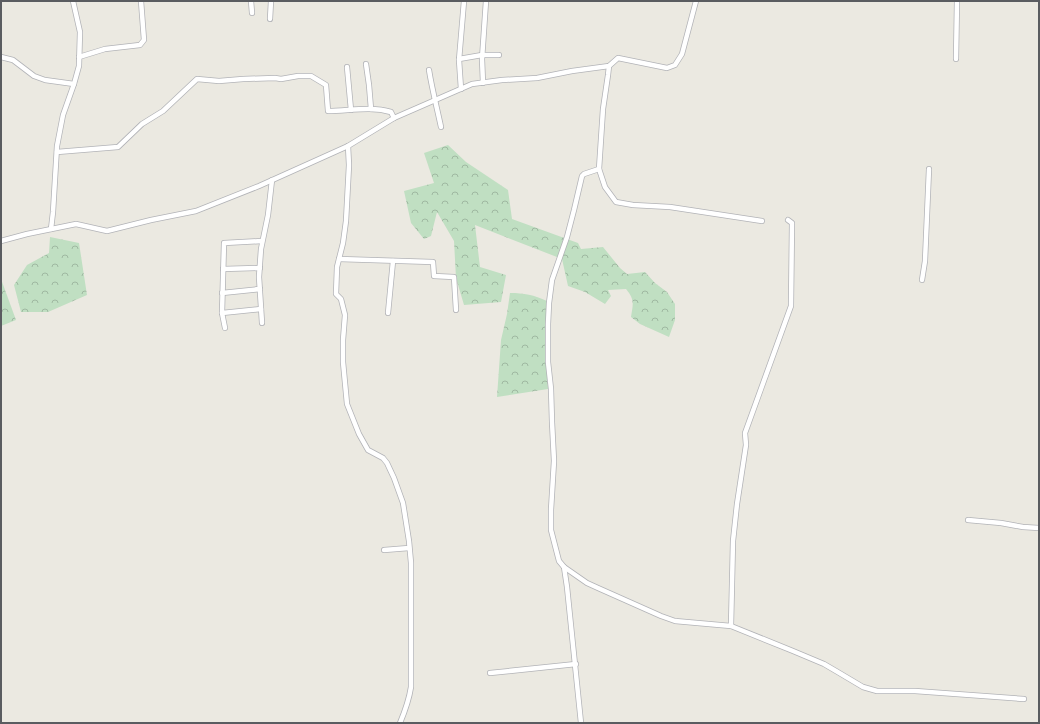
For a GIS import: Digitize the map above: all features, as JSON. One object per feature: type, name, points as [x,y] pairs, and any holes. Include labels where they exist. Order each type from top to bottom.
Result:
[{"type":"street","points":[[51,228],[57,152],[63,115],[74,84],[79,57],[80,32],[73,1]]},
{"type":"street","points":[[79,57],[105,50],[140,45],[144,40],[141,1]]},
{"type":"street","points":[[251,1],[252,13]]},
{"type":"street","points":[[270,19],[271,1]]},
{"type":"street","points":[[461,89],[459,59],[464,1]]},
{"type":"street","points":[[483,83],[482,55],[486,1]]},
{"type":"street","points":[[1,241],[51,228],[76,224],[107,231],[150,220],[196,211],[272,180],[348,146],[394,118],[472,84],[502,80],[537,78],[609,66],[618,58],[667,68],[674,65],[682,54],[696,1]]},
{"type":"street","points":[[956,59],[957,1]]},
{"type":"street","points":[[459,59],[482,55],[499,55]]},
{"type":"street","points":[[1,57],[13,60],[34,76],[45,80],[74,84]]},
{"type":"street","points":[[366,64],[371,109]]},
{"type":"street","points":[[609,66],[603,109],[599,169],[605,187],[616,202],[762,221]]},
{"type":"street","points":[[347,67],[351,110]]},
{"type":"street","points":[[430,70],[431,82],[441,126]]},
{"type":"street","points":[[57,152],[118,147],[142,124],[163,111],[197,79],[219,81],[243,79],[281,79],[298,76],[310,76],[326,85],[328,111],[382,109],[391,112],[394,118]]},
{"type":"street","points":[[348,146],[349,164],[346,220],[343,243],[337,267],[336,294],[341,299],[345,315],[342,340],[347,404],[359,434],[368,450],[383,458],[387,463],[403,503],[411,570],[411,687],[410,697],[400,723]]},
{"type":"street","points":[[599,169],[582,176],[567,237],[552,280],[549,303],[548,362],[551,389],[554,461],[551,530],[559,561],[564,567],[587,583],[661,616],[676,621],[731,626],[818,662],[836,671],[863,688],[877,691],[916,691],[1024,699]]},
{"type":"street","points":[[922,280],[925,261],[929,169]]},
{"type":"street","points":[[262,323],[259,277],[262,241],[268,215],[272,180]]},
{"type":"street","points":[[731,626],[733,541],[746,446],[745,433],[791,306],[792,223],[788,220]]},
{"type":"street","points":[[225,328],[222,313],[224,243],[262,241]]},
{"type":"street","points":[[339,259],[433,262],[434,276],[454,276],[456,310]]},
{"type":"street","points":[[388,313],[394,261]]},
{"type":"street","points":[[223,269],[260,268]]},
{"type":"street","points":[[222,293],[260,289]]},
{"type":"street","points":[[222,313],[261,309]]},
{"type":"street","points":[[968,520],[1039,528]]},
{"type":"street","points":[[384,550],[409,548]]},
{"type":"street","points":[[564,567],[576,664],[581,723]]},
{"type":"street","points":[[490,673],[576,664]]},
{"type":"green space","points":[[448,145],[466,162],[508,190],[512,219],[578,243],[581,249],[603,247],[620,268],[627,274],[645,272],[655,283],[667,292],[675,304],[675,320],[669,337],[640,324],[631,317],[633,302],[626,289],[608,290],[611,296],[605,304],[585,292],[568,286],[562,259],[475,225],[480,267],[506,275],[501,302],[464,305],[456,278],[454,241],[437,212],[431,236],[424,239],[411,223],[404,191],[434,183],[424,153]]},
{"type":"green space","points":[[50,237],[79,243],[87,295],[48,312],[21,312],[14,285],[27,265],[49,253]]},
{"type":"green space","points":[[1,279],[16,320],[1,326]]},
{"type":"green space","points":[[510,293],[520,293],[538,297],[547,301],[546,345],[548,389],[497,397],[501,340]]}]
